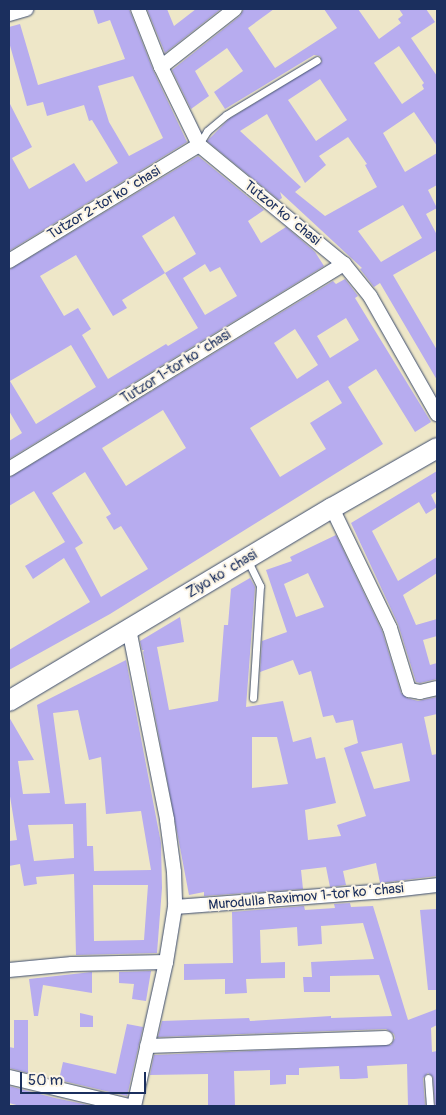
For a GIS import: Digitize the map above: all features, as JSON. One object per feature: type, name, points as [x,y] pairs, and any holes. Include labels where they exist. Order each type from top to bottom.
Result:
[{"type":"street","points":[[9,14],[26,9]]},
{"type":"street","name":"Tutzor koʻchasi","points":[[138,9],[161,67],[199,145],[344,264],[370,296],[437,414]]},
{"type":"street","points":[[161,67],[235,9]]},
{"type":"street","name":"Tutzor 2-tor koʻchasi","points":[[9,261],[199,145]]},
{"type":"street","name":"Tutzor 1-tor koʻchasi","points":[[9,470],[344,264]]},
{"type":"street","name":"Ziyo koʻchasi","points":[[9,701],[332,508],[437,448]]},
{"type":"street","points":[[332,508],[390,628],[409,690],[420,692],[437,688]]},
{"type":"street","points":[[129,630],[167,820],[174,872],[175,907],[166,962],[134,1106]]},
{"type":"street","name":"Murodulla Raximov 1-tor koʻchasi","points":[[175,907],[376,892],[437,885]]},
{"type":"street","points":[[9,970],[72,964],[166,962]]},
{"type":"street","points":[[147,1046],[386,1038]]},
{"type":"street","points":[[9,1077],[129,1106]]},
{"type":"lane","points":[[199,145],[207,130],[226,116],[317,60]]},
{"type":"lane","points":[[247,559],[260,586],[253,698]]},
{"type":"lane","points":[[428,1078],[430,1106]]},
{"type":"building","points":[[93,9],[129,9],[153,70],[187,142],[9,251],[9,102],[32,147],[12,158],[29,189],[74,163],[86,182],[118,163],[92,120],[89,121],[84,105],[47,116],[43,102],[27,106],[9,42],[9,27],[20,24],[38,85],[125,59],[110,20],[98,24]],"holes":[[[133,76],[163,138],[129,156],[109,122],[98,86]]]},
{"type":"building","points":[[147,9],[167,9],[174,26],[196,9],[221,9],[165,53]]},
{"type":"building","points":[[244,9],[274,9],[248,28],[275,68],[337,28],[324,9],[358,9],[379,39],[401,23],[398,19],[403,15],[399,9],[426,9],[435,22],[411,38],[437,76],[437,146],[414,112],[383,133],[405,172],[437,153],[437,185],[428,190],[437,208],[426,214],[437,235],[437,250],[393,275],[437,350],[437,380],[380,283],[374,287],[360,269],[362,268],[280,192],[282,198],[279,200],[207,141],[229,119],[322,62],[320,56],[314,55],[225,109],[214,92],[243,71],[227,48],[195,71],[209,96],[191,109],[172,70],[240,16]],"holes":[[[399,46],[424,83],[422,85],[424,89],[402,104],[374,63]],[[320,79],[347,120],[316,141],[288,100]],[[267,114],[305,183],[326,165],[319,156],[348,137],[367,164],[365,165],[377,187],[325,216],[295,192],[301,187],[240,131]],[[403,205],[422,238],[381,262],[358,231]]]},
{"type":"building","points":[[198,156],[264,210],[248,221],[261,243],[286,227],[315,252],[324,266],[9,459],[9,441],[22,433],[9,411],[9,270]],"holes":[[[174,216],[196,254],[165,273],[142,236]],[[76,255],[113,316],[127,308],[122,300],[165,273],[198,328],[168,346],[166,344],[108,379],[82,335],[91,329],[78,308],[64,316],[40,276]],[[205,264],[210,272],[220,267],[237,296],[205,315],[183,278]],[[71,345],[96,387],[36,424],[10,381]]]},
{"type":"building","points":[[345,279],[358,296],[355,298],[431,422],[415,432],[376,369],[348,387],[383,444],[110,614],[9,670],[9,650],[90,602],[64,558],[33,579],[25,566],[65,542],[34,491],[9,506],[9,478],[333,281],[336,284]],"holes":[[[346,318],[359,340],[330,358],[317,336]],[[295,329],[318,365],[297,379],[274,343]],[[328,380],[342,403],[310,423],[326,449],[280,477],[250,428]],[[163,410],[186,448],[126,486],[102,448]],[[85,472],[111,514],[106,517],[114,530],[121,526],[148,569],[101,597],[75,548],[83,543],[52,493]]]},
{"type":"building","points":[[437,471],[437,491],[431,495],[437,507],[426,514],[419,502],[372,531],[398,581],[437,557],[437,573],[403,595],[416,625],[437,619],[437,636],[423,640],[430,665],[437,663],[437,679],[420,683],[416,682],[398,624],[351,523]]},
{"type":"building","points":[[336,535],[382,631],[401,693],[407,698],[418,701],[437,697],[437,714],[424,717],[432,755],[437,754],[437,876],[380,883],[376,863],[343,871],[346,885],[330,887],[326,867],[301,870],[303,889],[204,896],[204,892],[189,895],[144,650],[142,650],[140,641],[180,617],[184,642],[157,647],[169,710],[218,701],[224,625],[228,625],[231,589],[250,578],[255,587],[246,707],[283,701],[293,742],[311,737],[316,759],[325,757],[336,803],[305,810],[308,840],[341,836],[337,825],[366,816],[344,748],[358,743],[353,720],[336,723],[333,715],[323,717],[311,671],[299,675],[293,660],[260,672],[262,641],[287,632],[266,570],[292,561],[290,557]],"holes":[[[308,573],[324,607],[296,617],[284,584]],[[252,737],[277,737],[288,784],[252,788]],[[402,743],[410,781],[374,789],[361,752]]]},
{"type":"building","points":[[126,660],[161,843],[162,888],[157,953],[76,955],[74,874],[36,877],[37,884],[24,886],[20,864],[9,866],[9,841],[17,840],[9,790],[9,717],[34,760],[18,761],[23,794],[50,793],[37,705]],"holes":[[[78,710],[89,760],[101,757],[106,814],[141,811],[151,870],[94,871],[93,846],[87,846],[86,803],[65,804],[53,713]],[[73,824],[74,858],[34,861],[28,825]],[[93,885],[148,885],[144,940],[94,941]]]},
{"type":"building","points":[[350,903],[351,907],[373,906],[408,1020],[437,1009],[437,1025],[431,1028],[432,1052],[437,1051],[437,1106],[435,1106],[433,1077],[428,1073],[423,1078],[425,1106],[408,1106],[407,1064],[367,1066],[368,1078],[354,1079],[340,1079],[339,1066],[299,1068],[299,1075],[286,1075],[286,1084],[270,1085],[270,1070],[234,1071],[235,1106],[208,1106],[208,1074],[150,1075],[154,1055],[391,1045],[395,1038],[394,1034],[386,1029],[158,1037],[162,1021],[249,1018],[250,1021],[331,1016],[331,1018],[392,1016],[379,975],[330,976],[330,992],[304,992],[303,977],[312,977],[311,962],[374,959],[363,923],[321,926],[322,944],[298,946],[297,927],[260,930],[261,963],[285,962],[285,978],[246,979],[247,993],[225,994],[225,979],[184,980],[184,964],[233,963],[232,912],[304,906],[305,910],[335,908],[334,904]]},
{"type":"building","points":[[437,909],[437,990],[428,990],[420,910]]},
{"type":"building","points":[[151,971],[146,1001],[132,999],[134,984],[119,983],[119,972]]},
{"type":"building","points":[[92,972],[92,993],[43,985],[38,1016],[34,1016],[29,979]]},
{"type":"building","points":[[80,1013],[93,1016],[93,1027],[80,1027]]},
{"type":"building","points":[[14,1020],[28,1020],[28,1073],[9,1068],[9,1047],[14,1048]]},
{"type":"building","points":[[127,1024],[143,1027],[127,1096],[59,1080],[63,1062],[116,1074]]},
{"type":"building","points":[[9,1086],[93,1106],[20,1106],[9,1103]]}]
